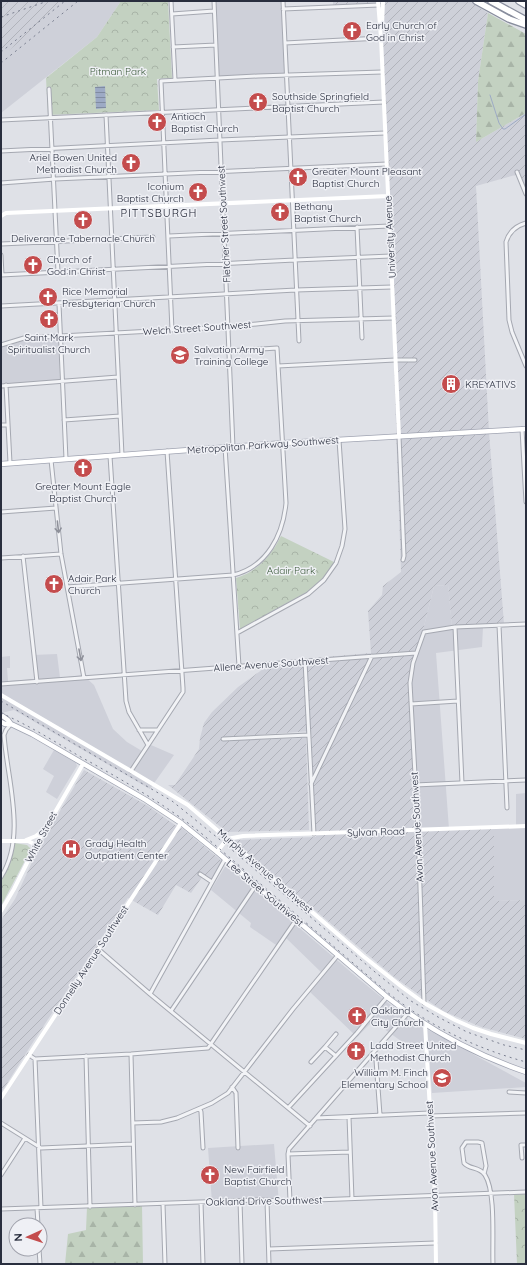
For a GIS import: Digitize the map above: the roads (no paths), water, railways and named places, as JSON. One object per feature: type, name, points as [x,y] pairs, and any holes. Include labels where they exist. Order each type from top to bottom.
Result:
[{"type":"highway","points":[[491,1],[526,20]]},
{"type":"highway","points":[[519,1],[526,5]]},
{"type":"highway","points":[[477,2],[526,25]]},
{"type":"main road","name":"Metropolitan Parkway Southwest","points":[[1,464],[282,443],[524,429]]},
{"type":"main road","name":"Lee Street Southwest","points":[[1,715],[12,724],[32,734],[150,803],[181,823],[387,997],[408,1013],[476,1052],[505,1065],[526,1072]]},
{"type":"main road","points":[[1,722],[5,724],[12,724]]},
{"type":"street","points":[[171,1],[175,80]]},
{"type":"street","name":"Fletcher Street Southwest","points":[[214,1],[233,447]]},
{"type":"street","points":[[283,1],[299,341]]},
{"type":"street","points":[[283,9],[381,3]]},
{"type":"street","name":"University Avenue","points":[[381,3],[382,72],[399,436]]},
{"type":"street","points":[[172,14],[214,12]]},
{"type":"street","points":[[285,43],[381,38]]},
{"type":"street","points":[[173,47],[216,45]]},
{"type":"street","points":[[172,330],[161,81],[382,72]]},
{"type":"street","points":[[49,89],[58,272]]},
{"type":"street","points":[[1,120],[384,102]]},
{"type":"street","points":[[106,115],[122,455]]},
{"type":"street","points":[[1,151],[385,133]]},
{"type":"street","points":[[1,183],[109,176],[387,164]]},
{"type":"street","points":[[517,172],[526,194]]},
{"type":"street","points":[[1,216],[6,213],[292,199],[388,196]]},
{"type":"street","points":[[526,223],[511,231],[506,242],[509,320],[512,332],[523,354],[526,366]]},
{"type":"street","points":[[169,236],[389,226]]},
{"type":"street","points":[[357,227],[362,338]]},
{"type":"street","points":[[1,244],[153,237]]},
{"type":"street","points":[[1,255],[1,275],[391,256]]},
{"type":"street","points":[[1,306],[296,290],[392,287]]},
{"type":"street","points":[[59,304],[66,459]]},
{"type":"street","name":"Welch Street Southwest","points":[[1,345],[24,338],[228,327],[297,321],[394,318]]},
{"type":"street","points":[[67,587],[233,575],[248,570],[260,562],[272,546],[281,529],[286,503],[278,348],[229,351]]},
{"type":"street","points":[[278,366],[415,360]]},
{"type":"street","points":[[1,386],[118,377]]},
{"type":"street","points":[[6,385],[10,464]]},
{"type":"street","points":[[64,420],[120,416]]},
{"type":"street","points":[[1,425],[8,425]]},
{"type":"street","points":[[524,429],[526,502]]},
{"type":"street","points":[[399,436],[403,560]]},
{"type":"street","points":[[237,633],[308,594],[324,580],[336,563],[342,546],[345,529],[339,440]]},
{"type":"street","points":[[225,448],[239,666]]},
{"type":"street","points":[[132,771],[183,692],[167,452]]},
{"type":"street","points":[[110,456],[127,706],[148,745]]},
{"type":"street","points":[[51,460],[61,554],[84,678]]},
{"type":"street","points":[[1,512],[56,508]]},
{"type":"street","points":[[1,558],[61,554]]},
{"type":"street","points":[[23,556],[38,682]]},
{"type":"street","points":[[416,653],[424,632],[455,627],[526,624]]},
{"type":"street","points":[[499,625],[508,808]]},
{"type":"street","points":[[455,627],[462,783]]},
{"type":"street","name":"Allene Avenue Southwest","points":[[1,684],[416,653]]},
{"type":"street","name":"Avon Avenue Southwest","points":[[416,653],[410,676],[418,830],[424,1003]]},
{"type":"street","points":[[311,785],[372,656]]},
{"type":"street","points":[[305,661],[314,834]]},
{"type":"street","name":"Murphy Avenue Southwest","points":[[1,695],[150,781],[188,805],[363,956],[424,1003],[473,1028],[526,1043]]},
{"type":"street","points":[[411,704],[458,701]]},
{"type":"street","points":[[1,877],[10,857],[13,840],[12,800],[4,735],[6,730],[12,724]]},
{"type":"street","points":[[139,730],[158,730]]},
{"type":"street","points":[[223,739],[309,735]]},
{"type":"street","name":"White Street","points":[[1,911],[36,845],[83,764]]},
{"type":"street","points":[[415,785],[526,780]]},
{"type":"street","name":"Donnelly Avenue Southwest","points":[[1,1098],[181,823]]},
{"type":"street","name":"Sylvan Road","points":[[227,838],[243,836],[526,826]]},
{"type":"street","points":[[24,841],[45,830]]},
{"type":"street","points":[[217,852],[227,838]]},
{"type":"street","points":[[1,841],[28,841],[36,845]]},
{"type":"street","points":[[150,994],[225,859]]},
{"type":"street","points":[[200,874],[212,882]]},
{"type":"street","points":[[171,1012],[256,885]]},
{"type":"street","points":[[29,1055],[35,1058],[206,1049],[211,1044],[296,920]]},
{"type":"street","points":[[98,950],[310,1126]]},
{"type":"street","points":[[133,1123],[168,1121],[200,1109],[228,1093],[292,1009],[338,955]]},
{"type":"street","points":[[288,1108],[357,1034],[387,997]]},
{"type":"street","points":[[290,1201],[289,1149],[408,1013]]},
{"type":"street","name":"Avon Avenue Southwest","points":[[425,1024],[435,1196],[436,1264]]},
{"type":"street","points":[[311,1062],[336,1034]]},
{"type":"street","points":[[325,1047],[336,1056]]},
{"type":"street","points":[[373,1053],[376,1060],[380,1115]]},
{"type":"street","points":[[131,1054],[135,1205]]},
{"type":"street","points":[[86,1056],[90,1206]]},
{"type":"street","points":[[35,1058],[38,1217]]},
{"type":"street","points":[[232,1087],[236,1093],[238,1148]]},
{"type":"street","points":[[509,1092],[526,1093]]},
{"type":"street","points":[[200,1109],[203,1148]]},
{"type":"street","points":[[316,1118],[380,1115],[526,1113]]},
{"type":"street","points":[[349,1117],[352,1199]]},
{"type":"street","points":[[1,1123],[38,1147],[133,1144]]},
{"type":"street","points":[[1,1175],[25,1138]]},
{"type":"street","points":[[484,1174],[486,1166],[482,1143],[466,1142],[462,1148],[464,1163],[470,1168],[478,1169],[484,1174],[492,1194],[493,1264]]},
{"type":"street","points":[[522,1158],[521,1145],[526,1145]]},
{"type":"street","points":[[288,1154],[350,1152]]},
{"type":"street","name":"Oakland Drive Southwest","points":[[1,1209],[201,1202],[352,1199],[526,1192]]},
{"type":"street","points":[[240,1201],[242,1264]]},
{"type":"street","points":[[267,1201],[269,1264]]},
{"type":"street","points":[[201,1202],[203,1264]]},
{"type":"street","points":[[163,1204],[165,1264]]},
{"type":"street","points":[[269,1249],[436,1243]]},
{"type":"water","points":[[105,86],[106,108],[96,109],[95,87]]},
{"type":"waterway","points":[[490,95],[499,123],[503,129],[526,114]]},
{"type":"railway","points":[[1,17],[48,1]]},
{"type":"railway","points":[[1,52],[65,1]]},
{"type":"railway","points":[[1,63],[78,1]]},
{"type":"railway","points":[[1,701],[172,801],[411,1001],[467,1032],[504,1045],[526,1050]]},
{"type":"railway","points":[[1,713],[31,728],[126,783],[187,822],[387,992],[419,1015],[471,1043],[526,1062]]},
{"type":"place","name":"Early Church of God in Christ","points":[[352,31]]},
{"type":"place","name":"Southside Springfield Baptist Church","points":[[258,102]]},
{"type":"place","name":"Antioch Baptist Church","points":[[157,122]]},
{"type":"place","name":"Ariel Bowen United Methodist Church","points":[[131,163]]},
{"type":"place","name":"Greater Mount Pleasant Baptist Church","points":[[298,177]]},
{"type":"place","name":"Iconium Baptist Church","points":[[198,192]]},
{"type":"place","name":"Bethany Baptist Church","points":[[280,212]]},
{"type":"place","name":"Deliverance Tabernacle Church","points":[[83,220]]},
{"type":"place","name":"Church of God in Christ","points":[[33,265]]},
{"type":"place","name":"Rice Memorial Presbyterian Church","points":[[48,297]]},
{"type":"place","name":"Saint Mark Spiritualist Church","points":[[49,319]]},
{"type":"place","name":"Salvation Army Training College","points":[[180,355]]},
{"type":"place","name":"KREYATIVS","points":[[451,384]]},
{"type":"place","name":"Greater Mount Eagle Baptist Church","points":[[83,468]]},
{"type":"place","name":"Adair Park Church","points":[[54,584]]},
{"type":"place","name":"Grady Health Outpatient Center","points":[[71,849]]},
{"type":"place","name":"Oakland City Church","points":[[357,1016]]},
{"type":"place","name":"Ladd Street United Methodist Church","points":[[356,1051]]},
{"type":"place","name":"William M. Finch Elementary School","points":[[442,1078]]},
{"type":"place","name":"New Fairfield Baptist Church","points":[[210,1175]]},
{"type":"district","name":"PITTSBURGH","points":[[159,213]]},
{"type":"park label","name":"Pitman Park","points":[[118,71]]},
{"type":"park label","name":"Adair Park","points":[[291,570]]}]
